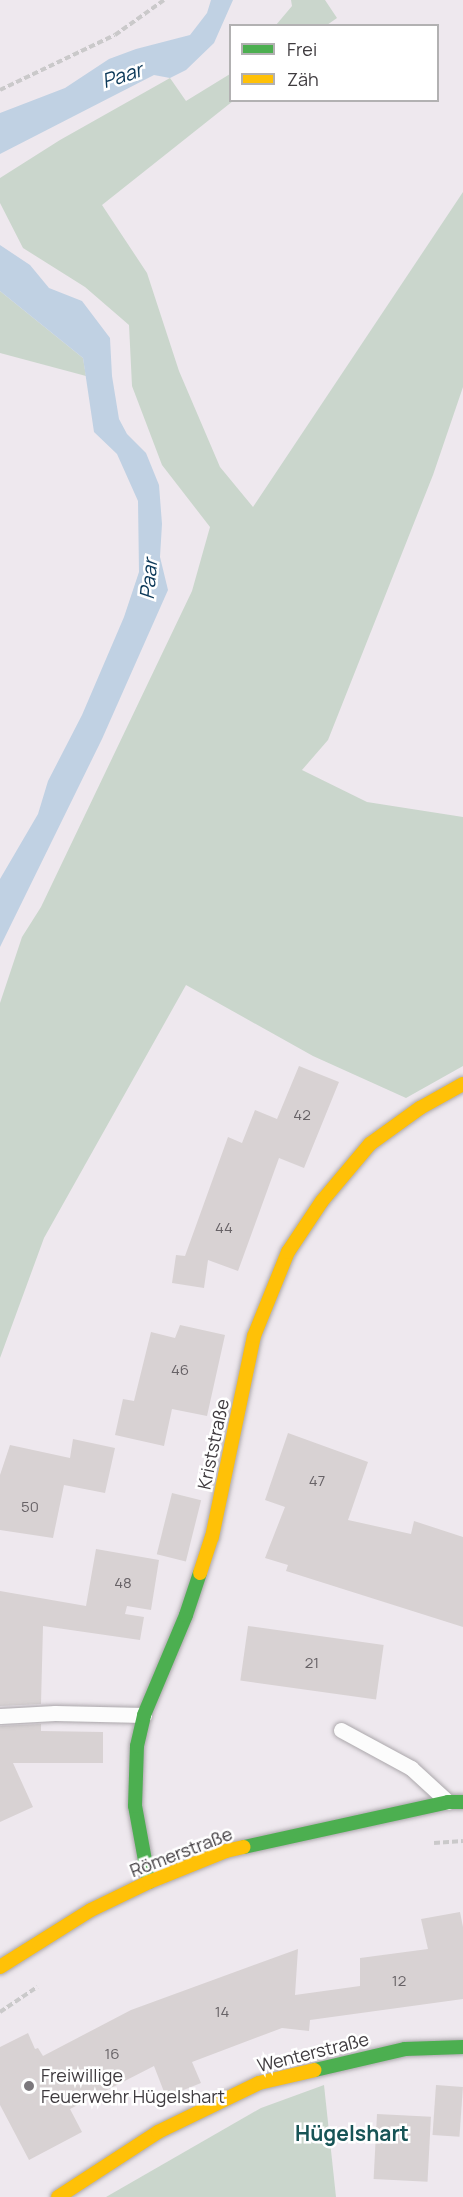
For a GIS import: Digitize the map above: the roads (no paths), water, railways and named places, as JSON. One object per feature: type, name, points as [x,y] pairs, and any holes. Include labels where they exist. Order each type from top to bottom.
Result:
[{"type":"street","name":"Kriststraße","points":[[149,1882],[135,1806],[137,1746],[144,1715],[186,1615],[212,1537],[254,1336],[288,1252],[322,1201],[370,1144],[420,1108],[463,1084]]},
{"type":"street","name":"Römerstraße","points":[[0,1967],[92,1910],[149,1882],[226,1851],[455,1802]]},
{"type":"street","name":"Wenterstraße","points":[[58,2197],[158,2132],[258,2083],[405,2049],[463,2047]]},
{"type":"lane","points":[[0,1716],[55,1713],[144,1715]]},
{"type":"lane","points":[[341,1730],[411,1768],[455,1802]]},
{"type":"water","name":"Paar","points":[[211,0],[233,0],[214,43],[186,70],[170,78],[154,75],[0,154],[0,113],[65,88],[109,59],[136,49],[190,35],[207,13]]},
{"type":"water","name":"Paar","points":[[0,245],[30,265],[49,288],[82,301],[110,338],[112,376],[119,419],[127,434],[146,453],[159,485],[162,524],[160,557],[168,590],[102,739],[0,947],[0,879],[38,814],[48,781],[82,715],[124,617],[139,572],[138,501],[117,454],[94,432],[83,358],[0,291]]},
{"type":"place","name":"Freiwillige Feuerwehr Hügelshart","points":[[29,2086]]},
{"type":"district","name":"Hügelshart","points":[[352,2133]]}]
